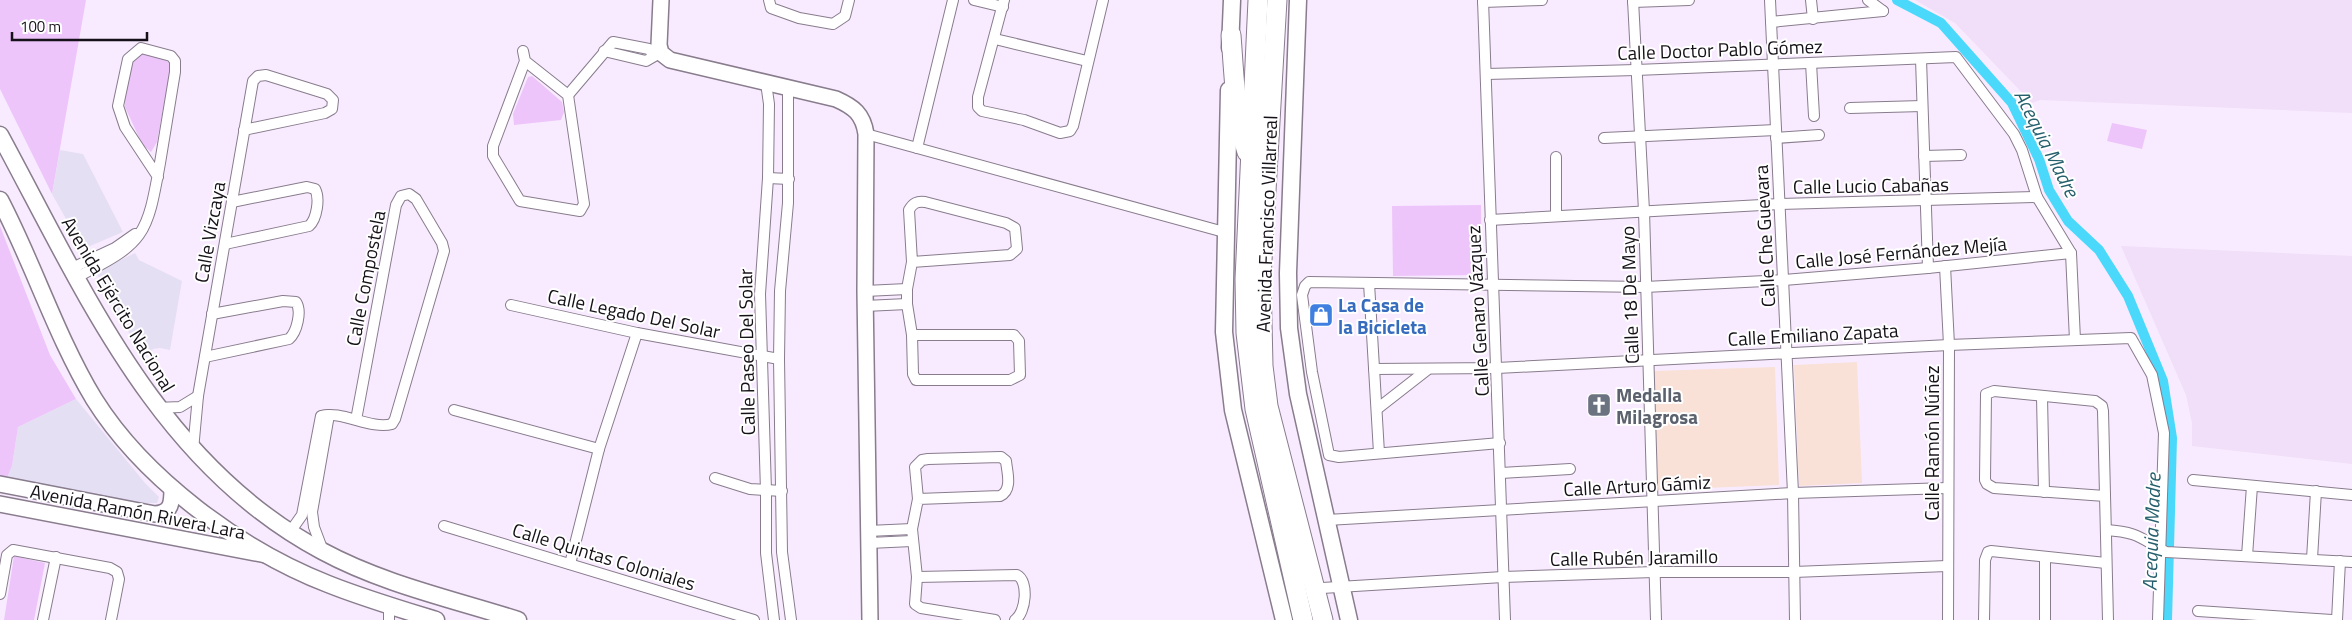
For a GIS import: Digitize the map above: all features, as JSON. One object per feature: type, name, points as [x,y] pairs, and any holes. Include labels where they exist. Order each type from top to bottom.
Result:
[{"type":"highway","name":"Avenida Francisco Villarreal","points":[[1258,0],[1252,166],[1245,279],[1246,333],[1255,409],[1303,620]]},
{"type":"highway","name":"Avenida Francisco Villarreal","points":[[1277,0],[1261,278],[1261,328],[1268,406],[1323,620]]},
{"type":"highway","points":[[1230,35],[1240,125],[1252,166]]},
{"type":"highway","points":[[1296,514],[1333,620]]},
{"type":"highway","points":[[1285,543],[1295,620]]},
{"type":"main road","name":"Avenida Francisco Villarreal","points":[[1232,0],[1224,232],[1224,332],[1233,410],[1284,620]]},
{"type":"main road","name":"Avenida Francisco Villarreal","points":[[1298,0],[1289,264],[1289,328],[1298,394],[1349,620]]},
{"type":"main road","name":"Avenida Ejército Nacional","points":[[0,135],[125,360],[157,408],[193,451],[240,494],[290,532],[323,552],[375,576],[518,620]]},
{"type":"main road","points":[[0,200],[74,361],[93,397],[140,457],[172,488],[219,526],[269,555],[389,613],[436,620]]},
{"type":"street","points":[[568,95],[524,56],[493,146],[493,156],[520,201],[575,212],[583,208],[584,204],[568,95],[604,51],[646,61],[657,54],[661,0]]},
{"type":"street","points":[[769,0],[771,8],[799,18],[833,24],[845,16],[849,0]]},
{"type":"street","points":[[917,148],[953,0]]},
{"type":"street","points":[[974,0],[1004,3],[976,102],[978,107],[982,111],[1024,120],[1060,133],[1070,131],[1073,126],[1103,0]]},
{"type":"street","points":[[1483,1],[1542,0]]},
{"type":"street","points":[[1633,1],[1689,0]]},
{"type":"street","name":"Calle Che Guevara","points":[[1770,0],[1788,353],[1793,494],[1794,620]]},
{"type":"street","points":[[1811,0],[1813,18]]},
{"type":"street","points":[[1771,22],[1883,12],[1868,0]]},
{"type":"street","name":"Calle Genaro Vázquez","points":[[1483,1],[1505,620]]},
{"type":"street","name":"Calle 18 De Mayo","points":[[1633,1],[1644,211],[1651,501],[1656,620]]},
{"type":"street","points":[[995,39],[1087,61]]},
{"type":"street","points":[[75,272],[108,262],[127,249],[145,227],[151,210],[158,177],[175,65],[171,56],[141,48],[136,50],[128,60],[118,106],[125,127],[158,177]]},
{"type":"street","points":[[657,54],[675,62],[836,98],[854,107],[864,120],[866,134],[865,306],[870,620]]},
{"type":"street","name":"Calle Doctor Pablo Gómez","points":[[1486,74],[1956,57],[2014,134],[2022,150],[2037,197]]},
{"type":"street","points":[[1921,59],[1928,268]]},
{"type":"street","points":[[1812,63],[1814,116]]},
{"type":"street","name":"Calle Vizcaya","points":[[193,451],[198,396],[225,244],[244,130],[253,81],[258,76],[266,74],[332,97],[334,102],[329,112],[244,130]]},
{"type":"street","name":"Calle Paseo Del Solar","points":[[766,83],[769,104],[768,178],[760,294],[766,553],[774,620]]},
{"type":"street","name":"Calle Paseo Del Solar","points":[[788,88],[789,179],[780,291],[779,359],[782,552],[791,620]]},
{"type":"street","points":[[1850,108],[1922,106]]},
{"type":"street","points":[[866,134],[1224,232]]},
{"type":"street","points":[[1604,138],[1776,134],[1818,135]]},
{"type":"street","points":[[1924,156],[1961,155]]},
{"type":"street","points":[[1556,157],[1556,216]]},
{"type":"street","points":[[768,178],[789,179]]},
{"type":"street","points":[[225,244],[305,228],[312,224],[318,196],[315,189],[302,188],[232,202]]},
{"type":"street","name":"Calle Compostela","points":[[314,470],[319,444],[320,418],[324,415],[386,425],[393,422],[444,255],[442,243],[416,199],[409,194],[401,196],[396,205],[356,420]]},
{"type":"street","points":[[2037,197],[2072,253],[2075,340]]},
{"type":"street","name":"Calle Lucio Cabañas","points":[[1490,220],[1780,204],[1926,202],[2037,197]]},
{"type":"street","points":[[912,262],[1010,255],[1017,249],[1017,232],[1015,228],[1006,223],[925,202],[916,202],[909,210],[912,262],[907,289],[907,304],[912,336],[913,374],[916,380],[1010,380],[1020,375],[1019,342],[1014,335],[912,336]]},
{"type":"street","name":"Calle José Fernández Mejía","points":[[1493,284],[1645,287],[1784,280],[2072,253]]},
{"type":"street","name":"Calle Ramón Núñez","points":[[1946,266],[1949,345],[1948,620]]},
{"type":"street","points":[[1493,284],[1309,282],[1304,286],[1302,295],[1312,372],[1326,450],[1329,455],[1334,457],[1379,454],[1500,443]]},
{"type":"street","points":[[1369,284],[1379,454]]},
{"type":"street","points":[[865,291],[907,289]]},
{"type":"street","points":[[205,357],[289,339],[294,332],[299,309],[296,302],[283,301],[212,314]]},
{"type":"street","points":[[865,306],[907,304]]},
{"type":"street","name":"Calle Legado Del Solar","points":[[511,305],[637,333],[779,359]]},
{"type":"street","points":[[570,564],[599,449],[637,333]]},
{"type":"street","name":"Calle Emiliano Zapata","points":[[1374,369],[1497,368],[1949,345],[2131,338],[2152,375],[2164,433],[2167,551]]},
{"type":"street","points":[[1377,409],[1427,370]]},
{"type":"street","points":[[2105,496],[1994,488],[1987,484],[1985,480],[1986,394],[1994,391],[2095,401],[2102,406],[2105,496],[2106,530],[2108,620]]},
{"type":"street","points":[[157,408],[180,407],[198,396]]},
{"type":"street","points":[[2042,397],[2044,492]]},
{"type":"street","points":[[454,410],[599,449]]},
{"type":"street","points":[[918,499],[1000,496],[1005,494],[1008,488],[1006,461],[1001,457],[922,460],[915,467],[918,499],[912,530],[912,541],[917,577],[914,601],[916,605],[994,620]]},
{"type":"street","points":[[1501,473],[1570,469]]},
{"type":"street","points":[[290,532],[302,515],[314,470]]},
{"type":"street","points":[[314,470],[312,517],[323,552]]},
{"type":"street","points":[[715,478],[750,489],[782,491]]},
{"type":"street","points":[[2192,480],[2352,494]]},
{"type":"street","name":"Avenida Ramón Rivera Lara","points":[[0,484],[155,514],[165,512],[170,508],[172,488]]},
{"type":"street","points":[[2247,556],[2252,486]]},
{"type":"street","name":"Calle Arturo Gámiz","points":[[1327,520],[1651,501],[1948,488]]},
{"type":"street","points":[[2312,560],[2316,491]]},
{"type":"street","name":"Avenida Ramón Rivera Lara","points":[[0,504],[269,555]]},
{"type":"street","name":"Calle Quintas Coloniales","points":[[444,526],[754,620]]},
{"type":"street","points":[[868,537],[912,530]]},
{"type":"street","points":[[2106,530],[2125,531],[2140,536],[2167,551],[2352,562]]},
{"type":"street","points":[[868,537],[912,541]]},
{"type":"street","points":[[0,594],[10,551],[17,550],[56,556],[110,568],[117,572],[119,579],[111,620]]},
{"type":"street","points":[[2158,620],[2167,551]]},
{"type":"street","points":[[1984,620],[1985,560],[1988,552],[2106,564]]},
{"type":"street","points":[[43,620],[56,556]]},
{"type":"street","points":[[2044,558],[2045,620]]},
{"type":"street","points":[[2338,620],[2340,561]]},
{"type":"street","name":"Calle Rubén Jaramillo","points":[[1322,588],[1503,577],[1654,572],[1794,572],[1947,566]]},
{"type":"street","points":[[917,577],[1017,574],[1022,577],[1024,582],[1023,611],[1015,620]]},
{"type":"street","points":[[2198,611],[2219,617],[2332,620]]},
{"type":"shaded area","points":[[0,0],[86,0],[52,194],[0,89]]},
{"type":"shaded area","points":[[1915,0],[2352,0],[2352,113],[2040,100],[2032,103],[1955,23]]},
{"type":"shaded area","points":[[140,52],[167,61],[171,65],[157,142],[151,152],[142,144],[125,107],[125,93],[134,57]]},
{"type":"shaded area","points":[[532,76],[562,102],[564,112],[561,120],[514,125],[513,114],[528,77]]},
{"type":"shaded area","points":[[2112,123],[2147,130],[2142,149],[2107,141]]},
{"type":"shaded area","points":[[60,150],[83,154],[123,232],[83,249],[52,194]]},
{"type":"shaded area","points":[[1481,205],[1482,275],[1393,276],[1392,206]]},
{"type":"shaded area","points":[[0,226],[50,355],[76,399],[18,427],[12,466],[6,480],[0,478]]},
{"type":"shaded area","points":[[2121,246],[2352,256],[2352,464],[2192,446],[2192,423],[2186,395]]},
{"type":"shaded area","points":[[135,253],[139,260],[182,281],[170,350],[153,349],[145,358],[134,342],[96,272]]},
{"type":"shaded area","points":[[1857,362],[1862,483],[1799,486],[1794,365]]},
{"type":"shaded area","points":[[1775,367],[1779,485],[1658,490],[1654,371]]},
{"type":"shaded area","points":[[76,399],[145,483],[159,497],[157,503],[144,503],[6,480],[12,466],[18,427]]},
{"type":"shaded area","points":[[14,556],[45,563],[34,620],[4,620]]},
{"type":"waterway","name":"Acequia Madre","points":[[1897,0],[1941,23],[2012,103],[2039,159],[2049,190],[2068,221],[2099,250],[2128,296],[2163,381],[2172,438],[2167,620]]},
{"type":"place","name":"La Casa de la Bicicleta","points":[[1321,315]]},
{"type":"place","name":"Medalla Milagrosa","points":[[1599,405]]}]
